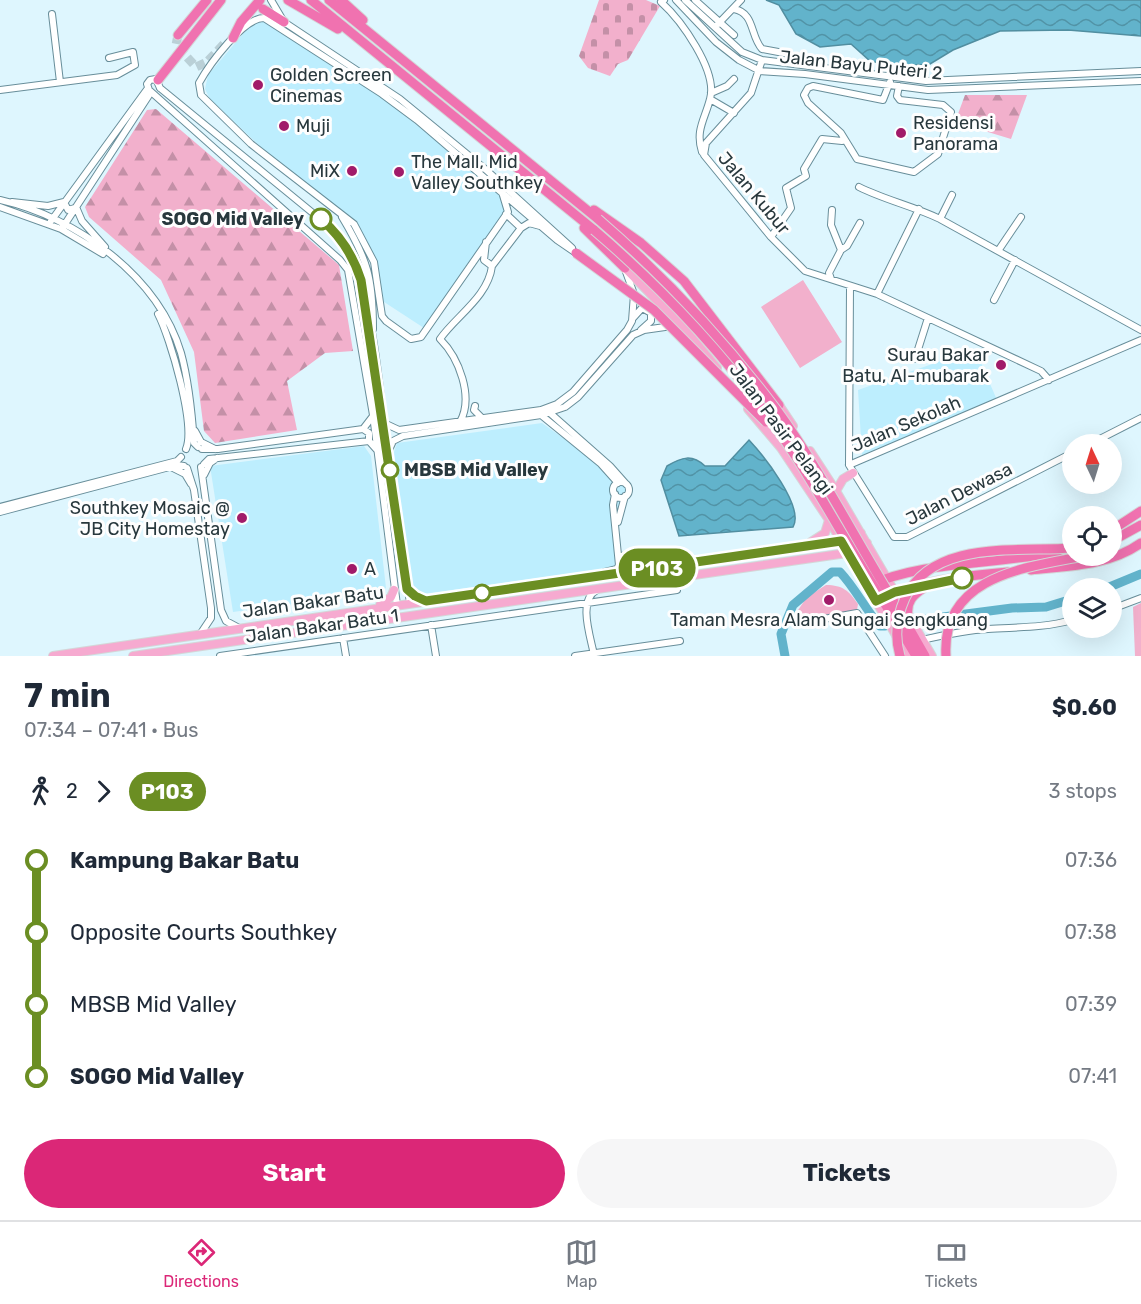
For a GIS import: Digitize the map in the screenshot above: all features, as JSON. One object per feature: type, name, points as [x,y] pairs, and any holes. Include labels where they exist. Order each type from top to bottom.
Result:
[{"type":"highway","points":[[178,35],[207,0]]},
{"type":"highway","points":[[161,84],[221,0]]},
{"type":"highway","points":[[288,0],[358,41]]},
{"type":"highway","points":[[311,0],[358,41],[555,191],[598,219],[672,285],[775,409],[807,456],[925,656]]},
{"type":"highway","points":[[329,0],[436,86]]},
{"type":"highway","points":[[341,0],[555,191],[664,294],[705,339],[783,438],[916,656]]},
{"type":"highway","points":[[233,38],[241,22],[259,5],[284,22]]},
{"type":"highway","points":[[555,191],[625,268]]},
{"type":"highway","points":[[555,191],[621,227],[684,281],[779,405]]},
{"type":"highway","points":[[576,253],[654,310],[783,438]]},
{"type":"highway","points":[[1122,523],[1141,511]]},
{"type":"highway","points":[[1124,539],[1141,525]]},
{"type":"highway","points":[[1124,539],[1141,532]]},
{"type":"highway","points":[[1122,552],[1141,543]]},
{"type":"highway","points":[[900,656],[897,634],[900,610],[912,586],[934,566],[947,559],[973,553],[1062,548]]},
{"type":"highway","points":[[867,586],[886,577],[979,561],[1043,555],[1062,550]]},
{"type":"highway","points":[[946,656],[946,637],[952,618],[961,604],[977,588],[1011,572],[1062,561]]},
{"type":"highway","points":[[876,601],[933,583],[985,574],[1071,566]]},
{"type":"highway","points":[[909,616],[910,599],[933,583]]},
{"type":"main road","name":"Jalan Pasir Pelangi","points":[[625,268],[682,326],[781,448],[829,520],[908,656]]},
{"type":"main road","name":"Jalan Pasir Pelangi","points":[[779,405],[836,491],[932,656]]},
{"type":"main road","points":[[836,491],[843,479],[853,473]]},
{"type":"main road","points":[[789,548],[820,538],[825,533],[829,520]]},
{"type":"main road","name":"Jalan Bakar Batu","points":[[386,619],[407,607],[426,601],[841,541],[861,533]]},
{"type":"main road","name":"Jalan Bakar Batu","points":[[133,656],[816,557],[847,552],[867,543]]},
{"type":"main road","points":[[816,557],[846,559],[854,563]]},
{"type":"main road","points":[[407,589],[426,601]]},
{"type":"main road","points":[[374,608],[388,601],[394,590]]},
{"type":"main road","points":[[397,605],[424,614]]},
{"type":"main road","name":"Jalan Bakar Batu","points":[[53,656],[397,605]]},
{"type":"street","points":[[271,0],[284,22],[400,99],[484,168],[576,253]]},
{"type":"street","points":[[664,0],[661,2],[676,16],[692,41],[706,71],[710,96],[699,126],[704,155]]},
{"type":"street","name":"Jalan Bayu Puteri 2","points":[[676,0],[716,42],[739,60],[760,71],[805,74],[928,90],[1141,81]]},
{"type":"street","name":"Jalan Bayu Puteri 2","points":[[685,0],[714,29],[742,52],[762,60],[926,81],[1141,71]]},
{"type":"street","points":[[696,0],[734,35]]},
{"type":"street","points":[[714,29],[741,0]]},
{"type":"street","points":[[734,9],[740,10],[748,18],[762,49],[789,54],[799,63]]},
{"type":"street","points":[[52,14],[60,82]]},
{"type":"street","points":[[502,192],[509,208],[506,214],[421,337],[411,339],[382,316],[371,253],[354,224],[259,150],[201,95],[199,83],[233,38],[254,20],[264,18],[346,69],[417,120],[576,253]]},
{"type":"street","points":[[321,46],[346,69]]},
{"type":"street","points":[[0,90],[117,75],[135,65],[133,52],[109,58]]},
{"type":"street","name":"Jalan Kubur","points":[[762,60],[751,93],[706,143],[704,155],[771,237],[805,271],[877,294],[1041,371],[1048,380]]},
{"type":"street","points":[[895,78],[888,85],[883,100],[813,86],[808,88],[804,96],[808,103],[841,133],[857,159],[914,172],[938,154],[951,112],[943,105],[900,100],[897,96],[899,87]]},
{"type":"street","points":[[710,96],[734,79]]},
{"type":"street","points":[[397,605],[373,415],[348,270],[340,260],[152,93],[150,80],[161,84],[336,232],[357,269],[373,346],[407,589],[407,607]]},
{"type":"street","points":[[51,221],[161,84]]},
{"type":"street","points":[[63,226],[152,93]]},
{"type":"street","points":[[710,96],[734,113]]},
{"type":"street","points":[[771,237],[791,208],[786,188],[806,176],[804,169],[822,140],[842,141]]},
{"type":"street","points":[[859,187],[881,199],[919,209],[940,219],[1141,330]]},
{"type":"street","points":[[940,219],[952,195]]},
{"type":"street","points":[[3,201],[48,206],[64,202]]},
{"type":"street","points":[[3,201],[63,226],[118,261]]},
{"type":"street","points":[[64,202],[68,210],[76,207]]},
{"type":"street","points":[[0,207],[51,221]]},
{"type":"street","points":[[76,207],[82,221],[145,289],[170,328],[181,354],[194,443],[205,456],[203,484],[221,610],[226,621],[239,628]]},
{"type":"street","points":[[877,294],[919,209]]},
{"type":"street","points":[[832,210],[831,225],[841,250]]},
{"type":"street","points":[[340,214],[367,264],[372,297],[373,346]]},
{"type":"street","points":[[506,214],[521,228]]},
{"type":"street","points":[[998,251],[1021,217]]},
{"type":"street","points":[[831,279],[829,273],[841,250],[847,246],[860,223]]},
{"type":"street","points":[[460,422],[467,407],[462,378],[446,345],[440,339],[451,324],[467,311],[489,277],[492,266],[499,260],[521,228],[529,224],[541,226]]},
{"type":"street","points":[[0,512],[168,465],[182,457],[186,449],[187,437],[176,355],[159,315],[126,274],[63,226]]},
{"type":"street","points":[[486,242],[484,260],[492,266]]},
{"type":"street","points":[[994,300],[1015,260]]},
{"type":"street","points":[[625,268],[634,294],[632,321]]},
{"type":"street","points":[[850,286],[849,465],[853,473]]},
{"type":"street","points":[[384,423],[399,430],[541,410],[557,404],[573,392],[640,309],[647,309],[651,313],[651,321],[578,397],[565,407],[541,415],[403,436],[393,441],[387,453]]},
{"type":"street","points":[[915,359],[928,318]]},
{"type":"street","points":[[638,332],[682,326]]},
{"type":"street","name":"Jalan Sekolah","points":[[849,465],[1141,340]]},
{"type":"street","points":[[475,406],[474,410],[482,418]]},
{"type":"street","points":[[550,413],[615,471],[622,484]]},
{"type":"street","points":[[363,429],[373,415]]},
{"type":"street","points":[[541,415],[629,490],[618,517],[622,560],[627,566],[657,568]]},
{"type":"street","points":[[1110,434],[1141,418]]},
{"type":"street","points":[[193,428],[201,442],[218,449]]},
{"type":"street","points":[[186,449],[218,449],[363,429],[369,433],[369,441],[377,451]]},
{"type":"street","points":[[168,465],[177,456],[187,437]]},
{"type":"street","points":[[0,507],[168,465],[194,470],[208,459],[369,441]]},
{"type":"street","points":[[182,457],[194,490],[211,608],[208,623],[201,633]]},
{"type":"street","points":[[203,484],[204,472],[218,458]]},
{"type":"street","name":"Jalan Dewasa","points":[[853,473],[890,532],[899,539],[1062,458]]},
{"type":"street","points":[[168,465],[185,474],[194,490]]},
{"type":"street","points":[[584,579],[619,567],[614,487],[622,484]]},
{"type":"street","points":[[615,494],[618,497],[625,496]]},
{"type":"street","points":[[388,526],[398,525]]},
{"type":"street","points":[[594,655],[586,603],[592,592],[600,588]]},
{"type":"street","name":"Jalan Bakar Batu 1","points":[[220,656],[240,655],[677,590]]},
{"type":"street","points":[[572,593],[586,603]]},
{"type":"street","points":[[1122,605],[1141,598]]},
{"type":"street","points":[[796,624],[857,613],[885,656]]},
{"type":"street","points":[[921,637],[968,631],[1037,627],[1062,622]]},
{"type":"street","points":[[431,625],[436,656]]},
{"type":"street","points":[[344,638],[346,656]]},
{"type":"street","points":[[575,656],[594,655],[680,640]]},
{"type":"street","points":[[284,647],[285,656]]},
{"type":"shaded area","name":"The Mall, Mid Valley Southkey","points":[[263,20],[376,92],[501,193],[505,212],[424,328],[381,300],[373,253],[360,229],[282,167],[210,99],[205,89],[208,75],[254,22]]},
{"type":"shaded area","points":[[975,349],[997,400],[862,455],[858,390]]},
{"type":"shaded area","points":[[542,423],[629,485],[615,518],[617,567],[423,594],[409,584],[394,452],[397,443]]},
{"type":"shaded area","points":[[364,446],[371,456],[386,588],[380,592],[233,612],[210,466]]},
{"type":"green space","points":[[599,0],[646,0],[660,6],[628,60],[618,64],[610,76],[588,68],[579,56]]},
{"type":"green space","points":[[965,95],[1027,95],[1011,139],[955,122]]},
{"type":"green space","points":[[156,109],[339,265],[353,351],[325,353],[287,381],[297,430],[215,443],[204,431],[194,352],[161,280],[89,217],[85,207],[147,110]]},
{"type":"green space","points":[[803,280],[842,342],[800,368],[761,307]]},
{"type":"green space","name":"Taman Mesra Alam Sungai Sengkuang","points":[[826,585],[837,586],[848,592],[858,604],[857,610],[801,619],[794,616],[807,597]]},
{"type":"green space","points":[[1141,603],[1141,656],[1135,656],[1133,607]]},
{"type":"water","points":[[766,0],[1141,0],[1141,36],[1068,30],[1000,31],[953,50],[930,64],[899,67],[870,61],[851,44],[820,47],[796,34],[779,5]]},
{"type":"water","points":[[749,440],[772,469],[788,495],[795,518],[793,527],[679,536],[661,480],[667,466],[691,458],[705,466],[725,466]]},
{"type":"waterway","points":[[785,656],[781,634],[793,605],[832,572],[840,572],[880,626],[885,626]]},
{"type":"waterway","points":[[1122,582],[1141,574]]},
{"type":"waterway","points":[[920,620],[1012,608],[1046,607],[1062,602]]},
{"type":"tunnel","points":[[178,35],[176,45],[196,67],[207,62],[224,44]]},
{"type":"bus line","name":"P103","points":[[321,219],[336,232],[345,245],[361,280],[373,346],[407,589],[418,598],[426,601],[841,541],[876,601],[895,592],[962,578]]},
{"type":"place","name":"Golden Screen Cinemas","points":[[258,85]]},
{"type":"place","name":"Muji","points":[[284,126]]},
{"type":"place","name":"Residensi Panorama","points":[[901,133]]},
{"type":"place","name":"MiX","points":[[352,171]]},
{"type":"place","name":"The Mall, Mid Valley Southkey","points":[[399,172]]},
{"type":"place","name":"SOGO Mid Valley","points":[[321,219]]},
{"type":"place","name":"Surau Bakar Batu, Al-mubarak","points":[[1001,365]]},
{"type":"place","name":"MBSB Mid Valley","points":[[390,470]]},
{"type":"place","name":"Southkey Mosaic @ JB City Homestay","points":[[242,518]]},
{"type":"place","name":"A","points":[[352,569]]},
{"type":"place","name":"Taman Mesra Alam Sungai Sengkuang","points":[[829,600]]}]
